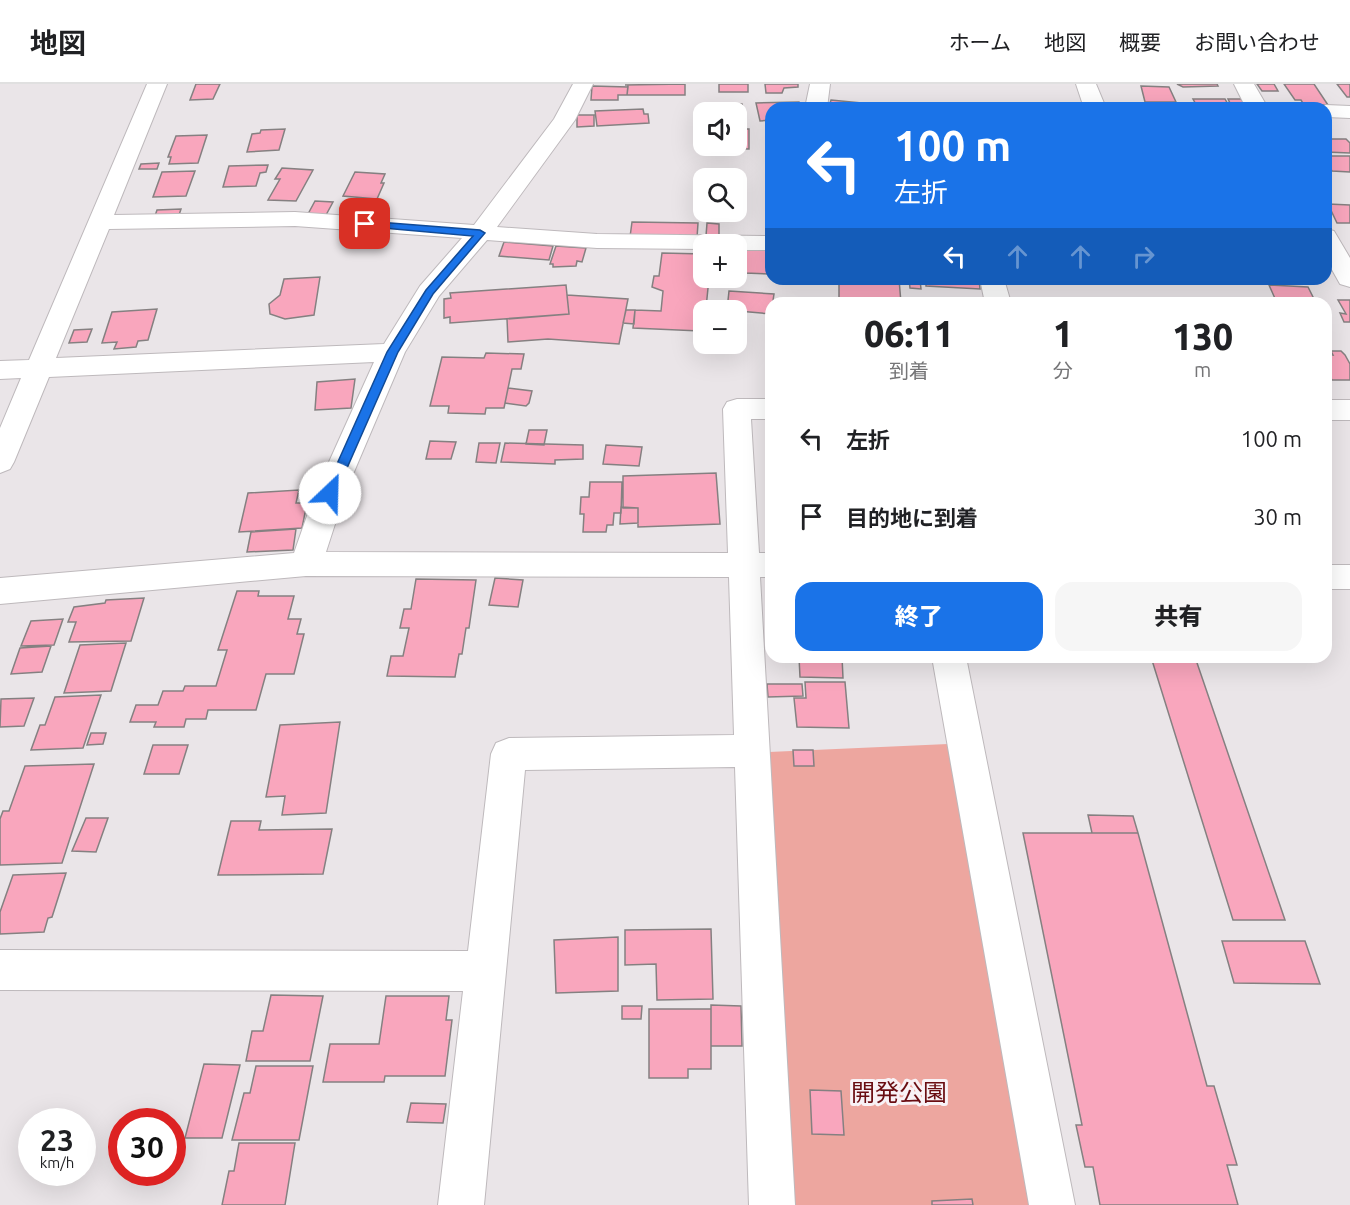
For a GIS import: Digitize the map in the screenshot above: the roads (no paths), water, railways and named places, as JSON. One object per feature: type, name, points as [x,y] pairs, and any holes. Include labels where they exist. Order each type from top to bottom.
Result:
[{"type":"street","points":[[0,462],[157,84]]},
{"type":"street","points":[[306,564],[330,493],[392,352],[429,292],[480,233],[564,120],[583,84]]},
{"type":"street","points":[[817,102],[820,84]]},
{"type":"street","points":[[1086,84],[1093,102]]},
{"type":"street","points":[[1244,84],[1254,102]]},
{"type":"street","points":[[1332,111],[1350,112]]},
{"type":"street","points":[[99,222],[295,219],[597,242],[765,243]]},
{"type":"street","points":[[1332,252],[1342,278]]},
{"type":"street","points":[[0,370],[392,352]]},
{"type":"street","points":[[765,409],[737,409],[757,565],[752,751],[772,1205]]},
{"type":"street","points":[[1332,410],[1350,410]]},
{"type":"street","points":[[0,591],[306,564],[757,565]]},
{"type":"street","points":[[1332,577],[1350,577]]},
{"type":"street","points":[[950,663],[1052,1205]]},
{"type":"street","points":[[461,1205],[509,754],[752,751]]},
{"type":"street","points":[[0,970],[487,971]]},
{"type":"park label","name":"開発公園","points":[[899,1092]]}]
